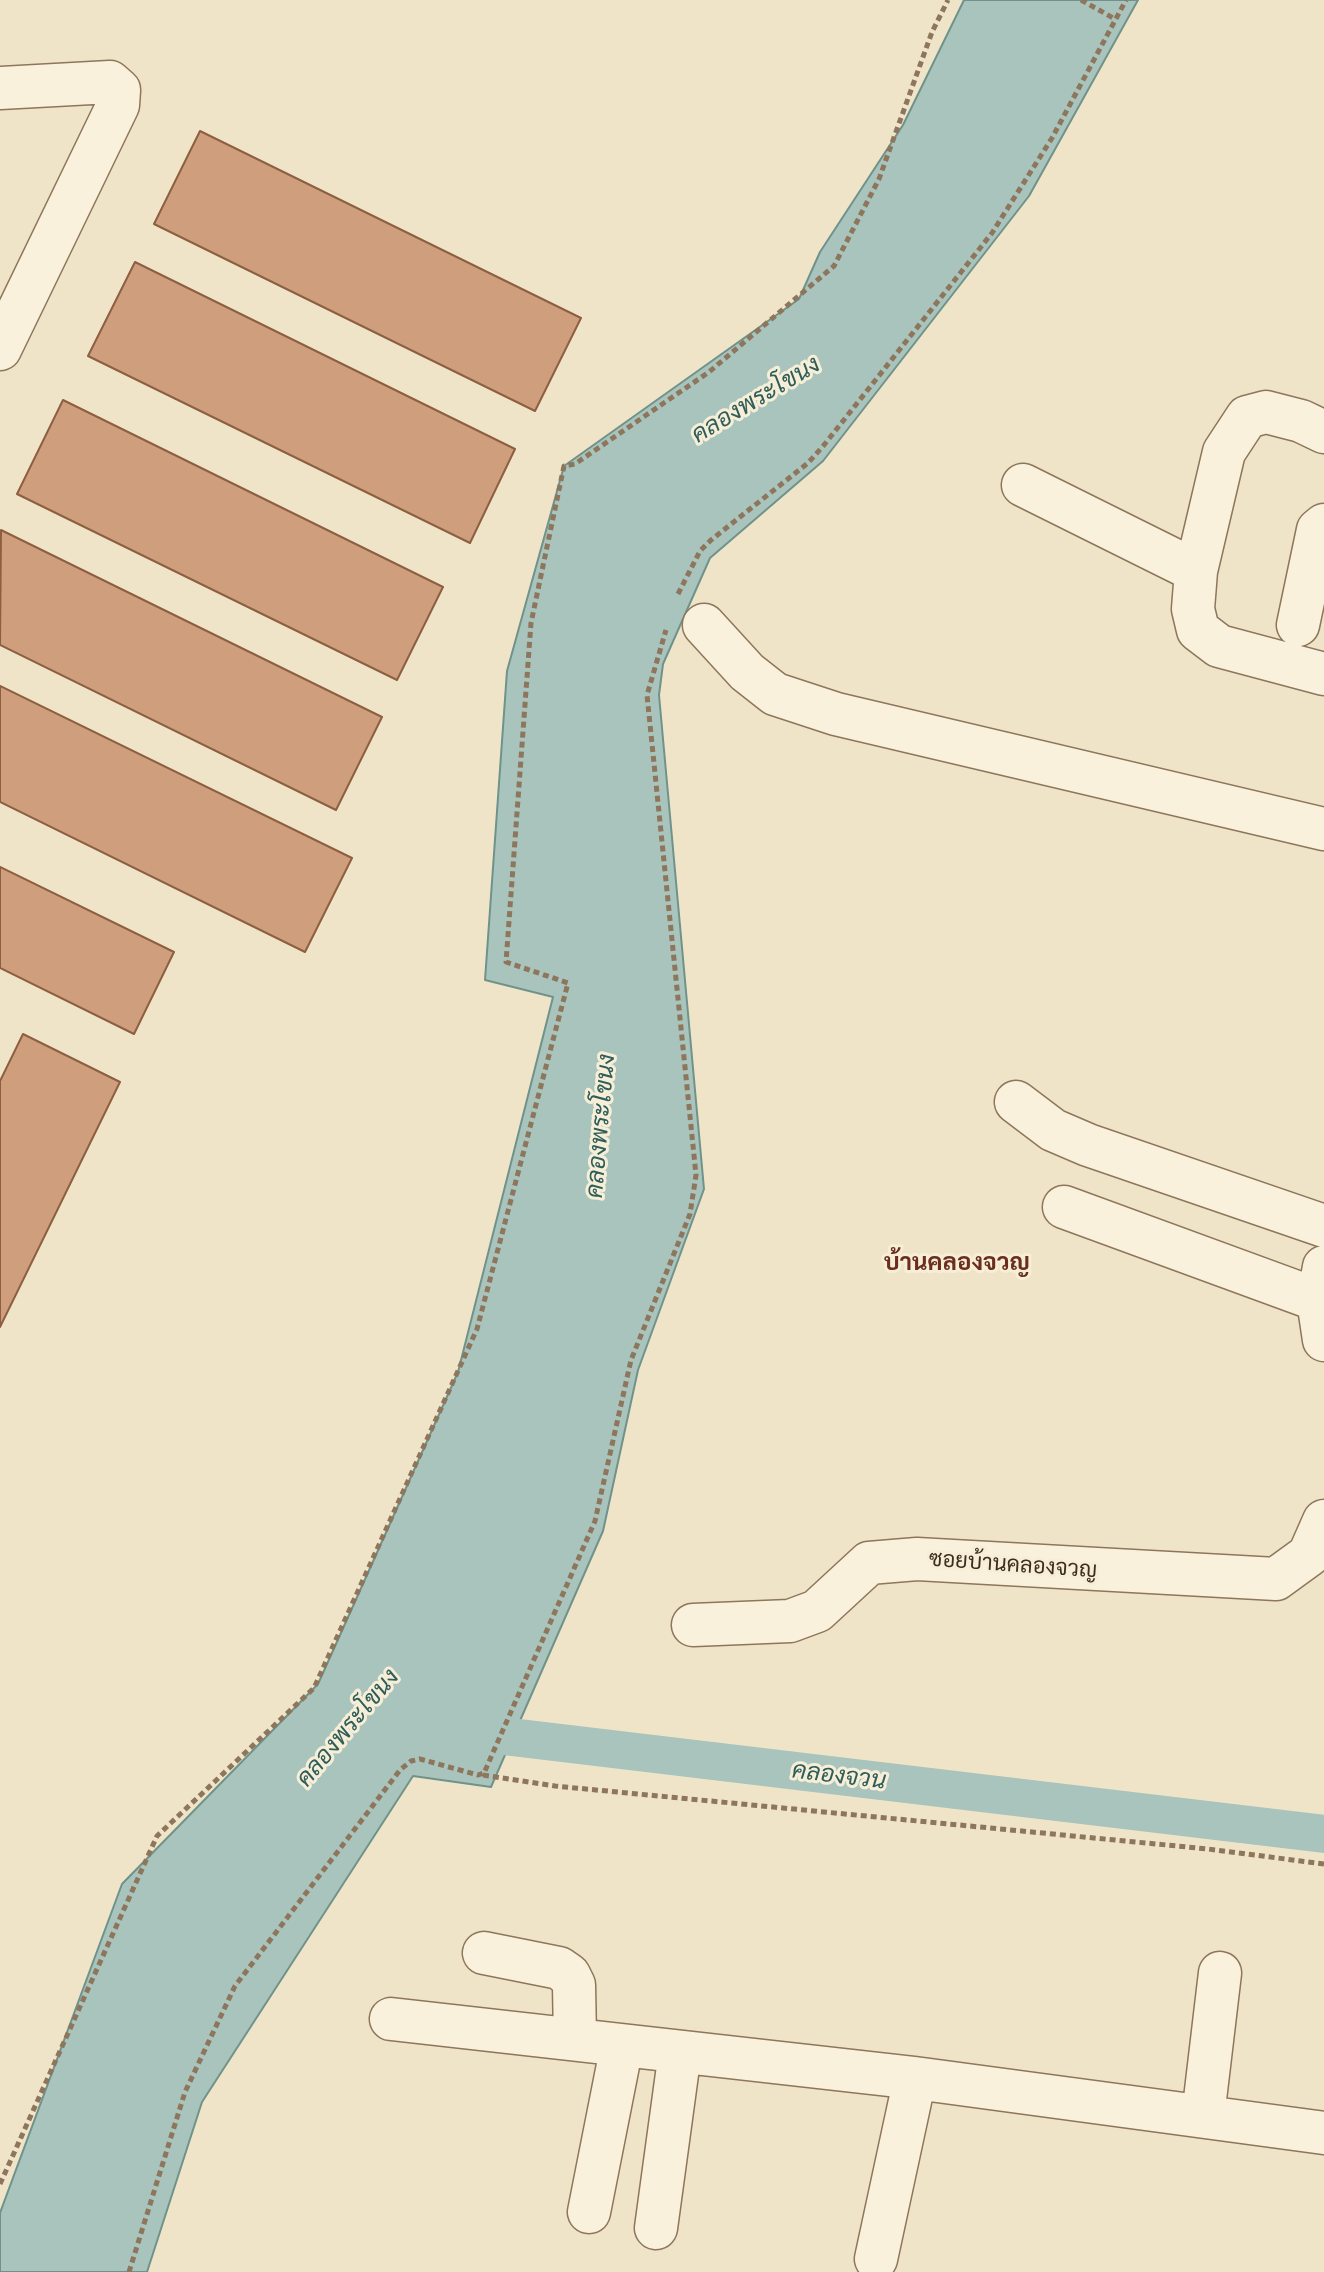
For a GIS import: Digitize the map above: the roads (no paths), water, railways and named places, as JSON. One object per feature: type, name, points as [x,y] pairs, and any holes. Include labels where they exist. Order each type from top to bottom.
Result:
[{"type":"street","points":[[0,88],[110,82],[119,90],[118,105],[0,349]]},
{"type":"street","points":[[1324,432],[1301,421],[1266,412],[1247,417],[1224,452],[1196,571],[1193,609],[1198,630],[1219,646],[1324,674]]},
{"type":"street","points":[[1023,485],[1196,571]]},
{"type":"street","points":[[1298,625],[1318,530],[1324,525]]},
{"type":"street","points":[[682,617],[775,694],[821,709],[1324,829]]},
{"type":"street","points":[[1016,1102],[1053,1130],[1088,1145],[1324,1226]]},
{"type":"street","points":[[1064,1207],[1322,1302]]},
{"type":"street","name":"ซอยบ้านคลองจวญ","points":[[693,1625],[790,1621],[817,1611],[869,1563],[917,1559],[1276,1579],[1309,1555],[1324,1521]]},
{"type":"street","points":[[484,1953],[559,1968],[569,1975],[574,1985],[575,2039]]},
{"type":"street","points":[[1203,2116],[1220,1973]]},
{"type":"street","points":[[391,2019],[915,2078],[1324,2133]]},
{"type":"street","points":[[589,2212],[622,2045]]},
{"type":"street","points":[[656,2228],[680,2052]]},
{"type":"street","points":[[876,2259],[915,2078]]},
{"type":"water","name":"คลองพระโขนง","points":[[964,0],[1138,0],[1029,196],[823,461],[710,558],[663,664],[659,695],[704,1189],[638,1370],[603,1531],[491,1787],[413,1776],[202,2102],[147,2272],[0,2272],[0,2213],[122,1884],[318,1684],[458,1372],[553,997],[485,980],[507,671],[564,466],[799,299],[820,252],[903,125]]},
{"type":"waterway","name":"คลองจวน","points":[[461,1731],[1324,1834]]},
{"type":"district","name":"บ้านคลองจวญ","points":[[957,1263]]}]
